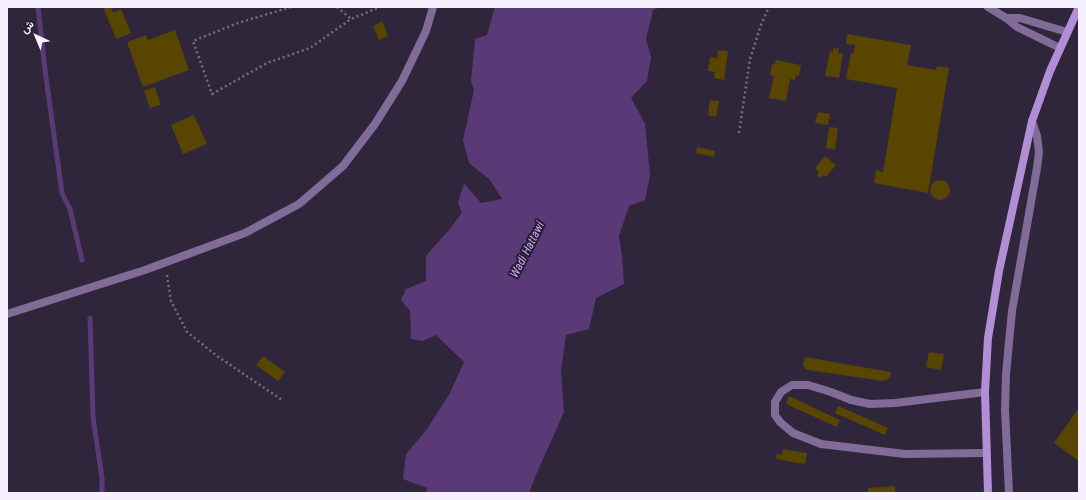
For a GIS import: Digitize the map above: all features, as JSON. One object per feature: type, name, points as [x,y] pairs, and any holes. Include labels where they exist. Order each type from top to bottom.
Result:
[{"type":"main road","points":[[988,493],[985,392],[988,338],[994,296],[1032,121],[1050,71],[1078,7]]},
{"type":"street","points":[[7,314],[145,270],[245,233],[299,204],[343,166],[375,124],[402,81],[426,31],[433,7]]},
{"type":"street","points":[[988,7],[1017,27],[1060,48]]},
{"type":"street","points":[[1006,18],[1020,18],[1067,32]]},
{"type":"street","points":[[1009,493],[1005,410],[1006,374],[1012,311],[1039,152],[1037,136],[1032,121]]},
{"type":"street","points":[[985,392],[895,403],[870,404],[851,400],[808,385],[792,385],[781,392],[775,402],[775,415],[780,422],[793,433],[821,444],[905,454],[986,453]]},
{"type":"path","points":[[291,7],[238,23],[193,41],[212,94],[267,63],[310,48],[351,19],[380,7]]},
{"type":"path","points":[[337,7],[351,19]]},
{"type":"path","points":[[739,133],[750,59],[761,24],[769,7]]},
{"type":"path","points":[[166,262],[171,301],[187,332],[217,356],[282,400]]},
{"type":"water","name":"Wadi Hattawi","points":[[495,7],[661,7],[653,10],[646,39],[651,57],[647,81],[631,98],[645,124],[650,175],[645,200],[629,206],[619,236],[624,284],[596,298],[589,329],[566,335],[561,371],[564,412],[529,493],[426,493],[427,488],[403,479],[406,454],[427,429],[450,393],[464,362],[436,335],[422,341],[411,339],[410,311],[401,300],[406,289],[426,281],[426,256],[462,213],[458,203],[464,183],[481,203],[502,199],[490,180],[469,163],[463,140],[474,90],[471,81],[475,39],[487,35]]},
{"type":"building","points":[[103,7],[111,7],[113,13],[121,9],[131,33],[116,39]]},
{"type":"building","points":[[382,21],[388,36],[379,40],[373,26]]},
{"type":"building","points":[[175,30],[189,70],[143,87],[127,42],[146,35],[148,40]]},
{"type":"building","points":[[847,34],[911,45],[907,65],[936,70],[937,66],[949,68],[928,193],[874,183],[876,170],[883,172],[897,88],[846,79],[851,53],[853,54],[855,45],[846,44]]},
{"type":"building","points":[[833,48],[839,49],[838,53],[843,54],[839,78],[825,76],[830,51],[833,52]]},
{"type":"building","points":[[718,50],[728,51],[724,80],[714,78],[715,72],[708,71],[710,57],[717,58]]},
{"type":"building","points":[[776,60],[801,65],[799,76],[796,75],[795,80],[790,79],[786,101],[769,98],[774,76],[770,75],[772,64],[775,64]]},
{"type":"building","points":[[155,87],[161,105],[150,108],[144,91]]},
{"type":"building","points":[[710,100],[719,101],[716,117],[708,115]]},
{"type":"building","points":[[818,112],[830,114],[828,125],[815,123]]},
{"type":"building","points":[[194,115],[207,144],[183,154],[171,125]]},
{"type":"building","points":[[829,127],[838,128],[835,149],[826,148]]},
{"type":"building","points":[[697,147],[715,151],[714,157],[696,153]]},
{"type":"building","points":[[825,156],[836,165],[826,177],[823,175],[821,178],[817,175],[819,172],[815,168]]},
{"type":"building","points":[[940,180],[947,183],[950,190],[947,197],[940,200],[933,197],[930,190],[933,183]]},
{"type":"building","points":[[929,352],[944,354],[941,370],[926,367]]},
{"type":"building","points":[[263,356],[285,372],[278,381],[256,365]]},
{"type":"building","points":[[805,357],[891,372],[890,377],[883,381],[808,370],[805,369],[803,365]]},
{"type":"building","points":[[789,396],[840,420],[837,427],[786,404]]},
{"type":"building","points":[[838,406],[888,428],[885,435],[835,413]]},
{"type":"building","points":[[1078,409],[1079,410],[1079,461],[1054,443]]},
{"type":"building","points":[[783,449],[807,453],[805,464],[776,459],[777,454],[782,455]]},
{"type":"building","points":[[895,486],[895,493],[868,493],[868,488]]},
{"type":"waterway","points":[[38,7],[62,193],[70,209],[82,260]]},
{"type":"waterway","points":[[90,318],[93,417],[102,478],[102,493]]}]
